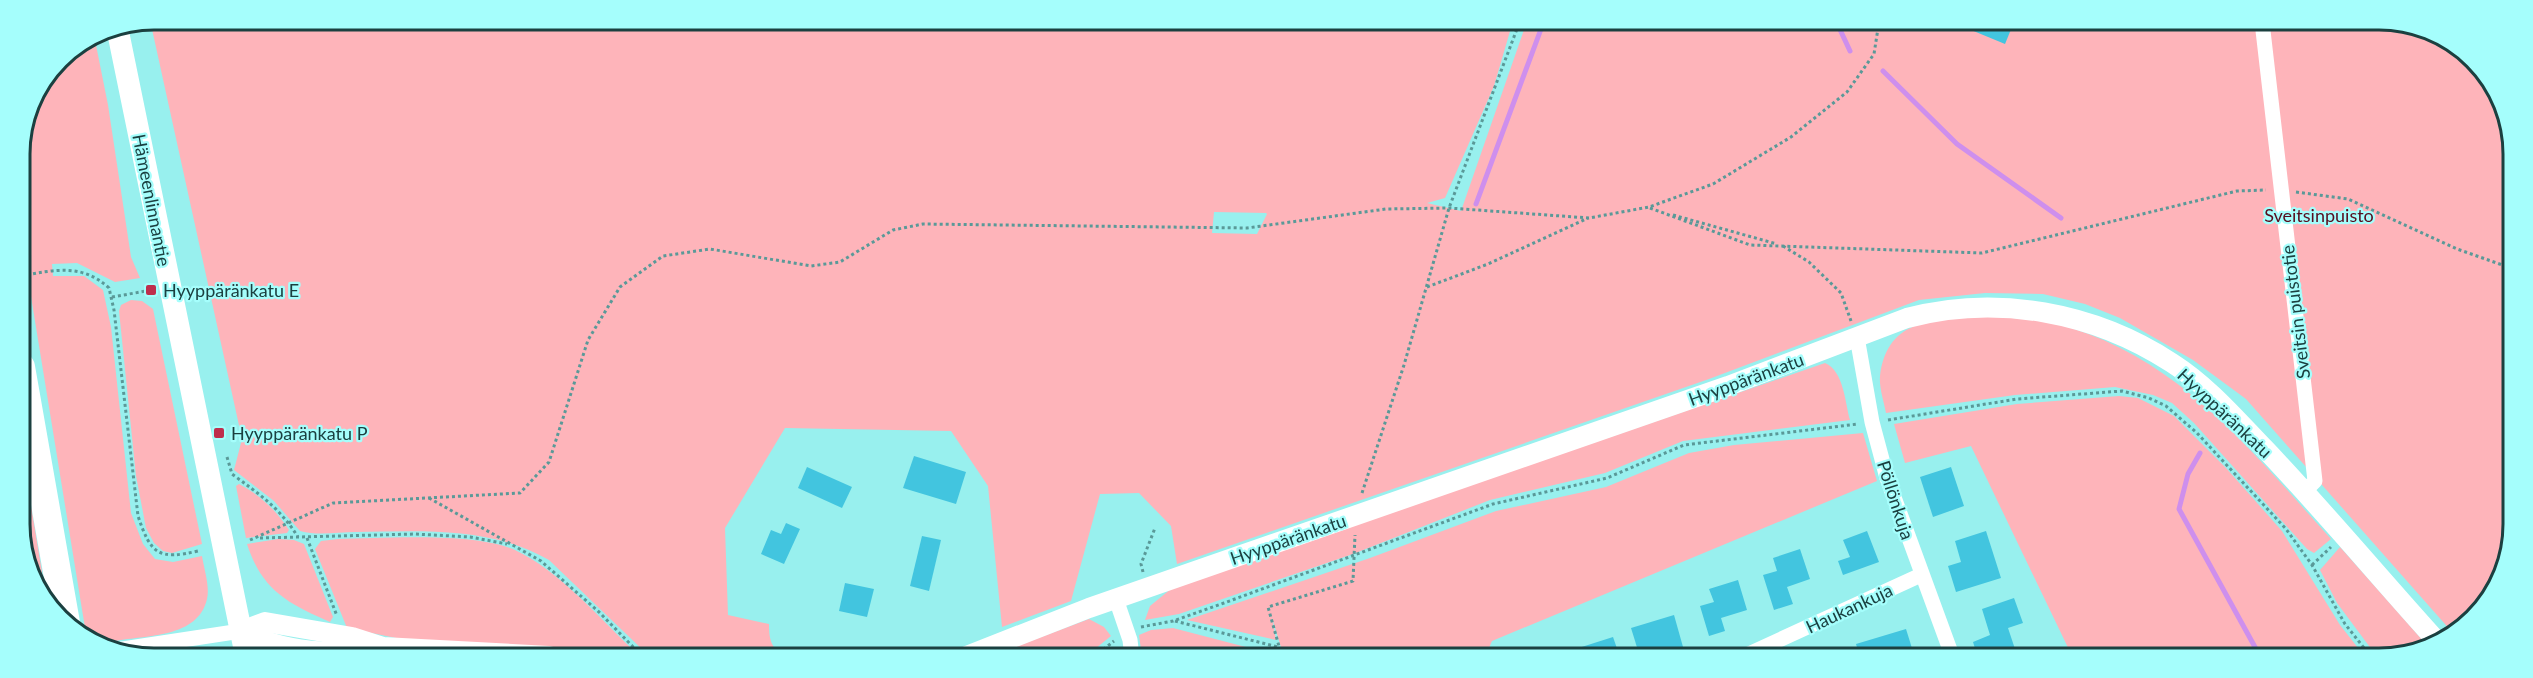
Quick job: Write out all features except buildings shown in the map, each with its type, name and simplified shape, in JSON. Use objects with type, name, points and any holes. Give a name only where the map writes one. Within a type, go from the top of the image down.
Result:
[{"type":"highway","points":[[30,419],[64,609]]},
{"type":"main road","name":"Hämeenlinnantie","points":[[119,35],[245,648]]},
{"type":"street","name":"Sveitsin puistotie","points":[[2263,30],[2315,481],[2305,491]]},
{"type":"street","name":"Hyyppäränkatu","points":[[988,648],[1116,599],[1717,390],[1907,318],[1960,307],[1997,306],[2042,311],[2084,321],[2147,349],[2172,363],[2198,382],[2305,491],[2432,636]]},
{"type":"street","name":"Pöllönkuja","points":[[1857,337],[1872,422],[1887,478],[1950,648]]},
{"type":"street","name":"Haukankuja","points":[[1763,648],[1921,575]]},
{"type":"street","points":[[1116,599],[1128,633],[1130,648]]},
{"type":"street","points":[[137,647],[242,631],[265,622],[338,635],[383,647]]},
{"type":"street","points":[[242,631],[270,645],[295,648]]},
{"type":"street","points":[[375,648],[401,648]]},
{"type":"path","points":[[1173,621],[1278,647],[1268,607],[1353,581],[1355,516],[1427,287],[1449,208],[1517,30]]},
{"type":"path","points":[[1427,287],[1488,264],[1589,218],[1648,207],[1713,184],[1799,131],[1847,92],[1874,54],[1878,30]]},
{"type":"path","points":[[1648,207],[1750,245],[1982,253],[2237,191],[2280,190],[2348,199],[2457,249],[2503,265]]},
{"type":"path","points":[[1648,207],[1782,246],[1809,262],[1841,293],[1857,337]]},
{"type":"path","points":[[516,547],[470,537],[415,534],[280,536],[250,540],[333,503],[520,494],[549,462],[588,340],[620,287],[663,256],[710,249],[812,266],[840,262],[893,230],[923,224],[1246,228],[1386,209],[1449,208],[1589,218]]},
{"type":"path","points":[[30,274],[71,268],[86,272],[109,288],[112,297],[140,524],[151,544],[167,557],[198,551]]},
{"type":"path","points":[[112,297],[170,286]]},
{"type":"path","points":[[1106,647],[1143,626],[1173,621],[1354,557],[1493,504],[1607,478],[1684,445],[1872,422],[2017,399],[2122,392],[2149,398],[2166,406],[2197,433],[2286,530],[2312,565],[2345,624],[2364,648]]},
{"type":"path","points":[[225,447],[232,474],[270,500],[298,537]]},
{"type":"path","points":[[427,497],[541,561],[566,581],[634,648]]},
{"type":"path","points":[[1148,588],[1141,564],[1155,528]]},
{"type":"path","points":[[306,537],[338,618],[338,635]]},
{"type":"green space","name":"Sveitsinpuisto","points":[[152,30],[1510,30],[1494,86],[1445,198],[1427,203],[1461,211],[1524,30],[2396,31],[2434,43],[2467,66],[2494,106],[2501,129],[2503,154],[2502,541],[2494,572],[2486,586],[2467,612],[2447,627],[2246,399],[2193,360],[2120,318],[2085,304],[2043,294],[1985,293],[1919,300],[1709,379],[1177,564],[1171,526],[1139,493],[1100,494],[1071,601],[1002,627],[988,486],[951,431],[785,428],[725,528],[728,615],[769,624],[771,642],[775,648],[641,648],[549,560],[526,549],[479,536],[431,531],[321,534],[300,531],[274,501],[234,470],[242,439]],"holes":[[[1214,212],[1267,214],[1257,234],[1212,233]]]},
{"type":"green space","points":[[96,45],[108,105],[131,257],[140,278],[115,282],[77,263],[52,264],[53,276],[84,276],[103,290],[111,327],[131,513],[143,544],[155,559],[173,562],[202,556],[208,589],[202,612],[182,628],[170,632],[115,641],[85,626],[30,290],[30,146],[39,106],[56,78],[72,61]]},
{"type":"green space","points":[[131,300],[142,301],[153,309],[202,544],[172,553],[163,551],[154,543],[146,528],[136,476],[119,311],[121,305]]},
{"type":"green space","points":[[1985,316],[2018,318],[2071,328],[2111,344],[2149,364],[2215,415],[2331,539],[2314,553],[2307,549],[2194,423],[2172,403],[2153,395],[2115,387],[2015,395],[1886,413],[1880,376],[1885,356],[1893,342],[1904,332],[1918,325],[1933,321]]},
{"type":"green space","points":[[1825,363],[1831,367],[1840,380],[1850,420],[1683,441],[1605,473],[1490,500],[1353,554],[1179,614],[1145,620],[1150,606],[1172,588]]},
{"type":"green space","points":[[2119,396],[2138,398],[2174,416],[2226,468],[2282,531],[2340,625],[2358,648],[2068,648],[1971,446],[1905,463],[1894,424],[2017,404]]},
{"type":"green space","points":[[1863,433],[1877,481],[1492,641],[1489,648],[1281,648],[1272,618],[1276,640],[1187,620],[1370,558],[1496,511],[1606,487],[1689,453],[1734,445]]},
{"type":"green space","points":[[239,484],[261,498],[279,516],[289,530],[287,533],[246,538],[236,486]]},
{"type":"green space","points":[[30,499],[43,578],[32,549]]},
{"type":"green space","points":[[403,537],[454,538],[498,544],[515,550],[547,569],[590,607],[630,648],[560,648],[401,639],[347,628],[315,549],[321,541]]},
{"type":"green space","points":[[278,539],[294,540],[304,544],[333,617],[330,622],[289,601],[278,593],[260,573],[247,544]]},
{"type":"green space","points":[[2340,547],[2422,640],[2404,646],[2371,648],[2337,603],[2320,570]]},
{"type":"green space","points":[[1089,619],[1104,627],[1111,636],[1096,648],[1012,648]]},
{"type":"green space","points":[[1173,628],[1250,648],[1141,648],[1139,635],[1151,630]]},
{"type":"waterway","points":[[1476,204],[1541,30]]},
{"type":"waterway","points":[[1840,30],[1850,51]]},
{"type":"waterway","points":[[1883,71],[1957,144],[2061,218]]},
{"type":"waterway","points":[[2200,453],[2188,474],[2179,509],[2255,648]]},
{"type":"place","name":"Hyyppäränkatu E","points":[[151,290]]},
{"type":"place","name":"Hyyppäränkatu P","points":[[219,433]]}]
